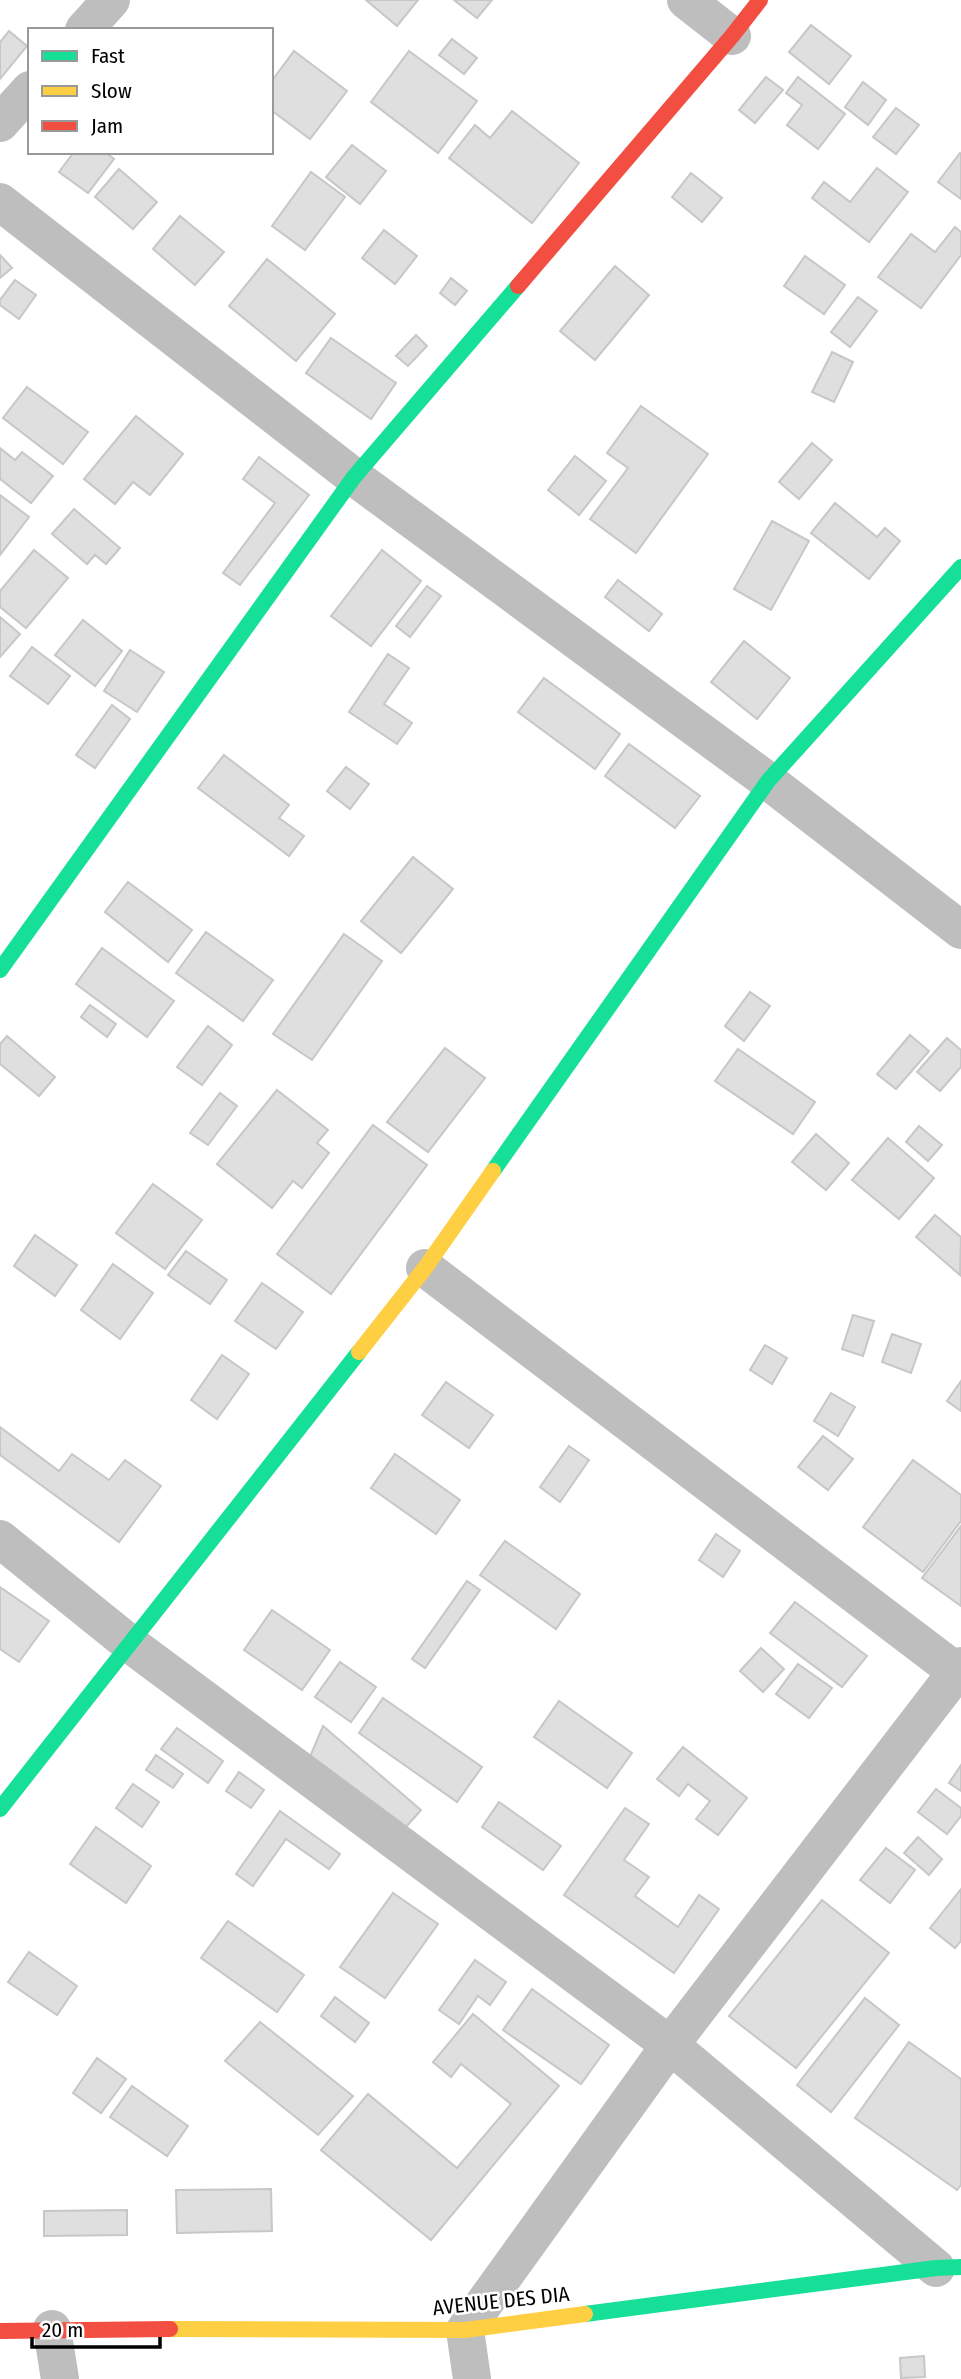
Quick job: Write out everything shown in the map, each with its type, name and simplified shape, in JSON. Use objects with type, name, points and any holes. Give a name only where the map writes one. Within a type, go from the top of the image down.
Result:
[{"type":"street","points":[[86,28],[111,0]]},
{"type":"street","points":[[686,0],[732,36]]},
{"type":"street","points":[[0,970],[354,477],[760,0]]},
{"type":"street","points":[[0,123],[28,92]]},
{"type":"street","points":[[0,202],[354,477],[768,781],[961,930]]},
{"type":"street","points":[[0,1808],[425,1268],[768,781],[961,567]]},
{"type":"street","points":[[425,1268],[960,1671],[670,2045],[465,2330],[472,2379]]},
{"type":"street","points":[[0,1539],[130,1644],[670,2045],[948,2268]]},
{"type":"street","name":"AVENUE DES DIA","points":[[0,2331],[465,2330],[948,2268]]},
{"type":"street","points":[[52,2329],[60,2379]]},
{"type":"building","points":[[366,0],[418,0],[397,26]]},
{"type":"building","points":[[454,0],[492,0],[477,18]]},
{"type":"building","points":[[811,25],[851,56],[829,84],[789,52]]},
{"type":"building","points":[[9,31],[27,46],[0,79],[0,42]]},
{"type":"building","points":[[452,39],[477,58],[464,74],[439,55]]},
{"type":"building","points":[[294,51],[347,91],[310,139],[273,111],[273,79]]},
{"type":"building","points":[[409,51],[477,101],[438,153],[371,102]]},
{"type":"building","points":[[766,77],[783,90],[755,123],[739,110]]},
{"type":"building","points":[[798,77],[845,114],[818,149],[787,125],[802,105],[786,93]]},
{"type":"building","points":[[863,82],[886,100],[868,125],[845,107]]},
{"type":"building","points":[[896,108],[919,125],[896,154],[873,137]]},
{"type":"building","points":[[512,111],[579,163],[532,223],[449,158],[475,125],[490,138]]},
{"type":"building","points":[[352,145],[386,171],[360,204],[326,177]]},
{"type":"building","points":[[72,154],[108,154],[114,159],[88,193],[59,172]]},
{"type":"building","points":[[961,154],[961,199],[938,182]]},
{"type":"building","points":[[877,168],[908,192],[869,242],[812,198],[824,182],[850,202]]},
{"type":"building","points":[[119,169],[157,202],[133,229],[95,197]]},
{"type":"building","points":[[311,172],[345,197],[305,250],[272,226]]},
{"type":"building","points":[[691,173],[722,198],[702,222],[672,197]]},
{"type":"building","points":[[180,216],[224,252],[195,285],[153,249]]},
{"type":"building","points":[[955,227],[961,232],[961,255],[921,308],[878,277],[911,234],[935,252]]},
{"type":"building","points":[[384,230],[417,256],[395,284],[362,258]]},
{"type":"building","points":[[0,255],[12,268],[0,278]]},
{"type":"building","points":[[805,256],[845,285],[824,314],[784,286]]},
{"type":"building","points":[[267,259],[335,314],[296,361],[229,306]]},
{"type":"building","points":[[615,266],[649,295],[595,360],[560,331]]},
{"type":"building","points":[[451,278],[467,291],[455,305],[440,293]]},
{"type":"building","points":[[15,280],[36,295],[19,319],[0,305],[0,300]]},
{"type":"building","points":[[858,297],[877,311],[850,347],[831,332]]},
{"type":"building","points":[[416,335],[427,346],[408,366],[396,356]]},
{"type":"building","points":[[331,338],[396,383],[371,419],[306,373]]},
{"type":"building","points":[[832,352],[853,362],[834,402],[812,392]]},
{"type":"building","points":[[27,387],[88,432],[63,464],[3,418]]},
{"type":"building","points":[[641,406],[708,454],[636,553],[590,519],[628,468],[607,453]]},
{"type":"building","points":[[136,416],[183,454],[150,495],[133,482],[115,504],[84,479]]},
{"type":"building","points":[[812,443],[832,460],[799,499],[779,482]]},
{"type":"building","points":[[0,448],[15,460],[22,452],[53,476],[31,503],[0,479]]},
{"type":"building","points":[[575,456],[606,481],[579,515],[548,490]]},
{"type":"building","points":[[259,457],[309,495],[240,585],[223,573],[275,503],[243,479]]},
{"type":"building","points":[[0,495],[29,517],[0,555]]},
{"type":"building","points":[[835,503],[877,537],[885,528],[900,541],[869,579],[811,533]]},
{"type":"building","points":[[74,509],[120,548],[106,564],[95,555],[87,564],[52,534]]},
{"type":"building","points":[[772,521],[809,541],[771,610],[734,589]]},
{"type":"building","points":[[34,550],[68,578],[26,628],[0,607],[0,591]]},
{"type":"building","points":[[382,550],[421,581],[371,646],[331,616]]},
{"type":"building","points":[[618,580],[662,614],[649,631],[605,597]]},
{"type":"building","points":[[427,586],[441,596],[410,637],[396,626]]},
{"type":"building","points":[[0,617],[20,634],[0,657]]},
{"type":"building","points":[[83,620],[122,651],[95,686],[55,655]]},
{"type":"building","points":[[744,641],[790,678],[757,719],[711,682]]},
{"type":"building","points":[[32,647],[70,676],[48,704],[10,676]]},
{"type":"building","points":[[130,650],[164,672],[137,712],[104,691]]},
{"type":"building","points":[[388,654],[409,668],[384,704],[412,723],[397,744],[349,712]]},
{"type":"building","points":[[544,678],[620,734],[595,769],[518,712]]},
{"type":"building","points":[[112,705],[130,719],[95,768],[76,755]]},
{"type":"building","points":[[629,744],[700,796],[675,828],[605,776]]},
{"type":"building","points":[[224,755],[289,805],[279,818],[304,836],[289,856],[198,788]]},
{"type":"building","points":[[346,767],[369,784],[350,809],[327,791]]},
{"type":"building","points":[[413,857],[453,889],[401,953],[361,921]]},
{"type":"building","points":[[128,882],[192,930],[168,962],[105,912]]},
{"type":"building","points":[[206,932],[273,980],[243,1021],[176,973]]},
{"type":"building","points":[[344,934],[382,961],[312,1060],[273,1034]]},
{"type":"building","points":[[102,948],[174,1001],[147,1037],[76,984]]},
{"type":"building","points":[[750,992],[770,1006],[744,1041],[725,1026]]},
{"type":"building","points":[[90,1005],[116,1024],[107,1037],[81,1017]]},
{"type":"building","points":[[208,1026],[232,1045],[202,1085],[177,1067]]},
{"type":"building","points":[[910,1035],[929,1051],[896,1089],[877,1074]]},
{"type":"building","points":[[7,1036],[55,1077],[39,1096],[0,1064],[0,1044]]},
{"type":"building","points":[[947,1038],[961,1050],[961,1067],[940,1091],[917,1072]]},
{"type":"building","points":[[445,1048],[485,1078],[428,1152],[387,1122]]},
{"type":"building","points":[[738,1049],[815,1102],[793,1134],[715,1081]]},
{"type":"building","points":[[277,1090],[328,1130],[317,1143],[329,1153],[302,1188],[293,1181],[272,1208],[217,1164]]},
{"type":"building","points":[[220,1093],[237,1106],[208,1145],[190,1133]]},
{"type":"building","points":[[373,1125],[427,1165],[331,1294],[277,1254]]},
{"type":"building","points":[[919,1126],[942,1145],[928,1161],[906,1142]]},
{"type":"building","points":[[816,1134],[849,1163],[826,1190],[792,1162]]},
{"type":"building","points":[[888,1138],[934,1178],[899,1219],[852,1180]]},
{"type":"building","points":[[153,1184],[202,1220],[165,1269],[116,1233]]},
{"type":"building","points":[[935,1215],[961,1237],[960,1275],[916,1237]]},
{"type":"building","points":[[35,1235],[77,1265],[55,1296],[14,1266]]},
{"type":"building","points":[[186,1251],[227,1280],[210,1304],[168,1275]]},
{"type":"building","points":[[113,1264],[153,1293],[120,1339],[81,1310]]},
{"type":"building","points":[[262,1283],[303,1312],[276,1349],[235,1321]]},
{"type":"building","points":[[853,1315],[874,1321],[863,1356],[842,1349]]},
{"type":"building","points":[[892,1334],[921,1344],[911,1373],[882,1362]]},
{"type":"building","points":[[765,1345],[787,1358],[772,1384],[750,1370]]},
{"type":"building","points":[[222,1355],[249,1374],[217,1419],[191,1400]]},
{"type":"building","points":[[961,1381],[961,1411],[947,1401]]},
{"type":"building","points":[[446,1382],[493,1415],[469,1448],[422,1415]]},
{"type":"building","points":[[831,1393],[855,1407],[838,1436],[814,1421]]},
{"type":"building","points":[[0,1427],[59,1471],[72,1454],[109,1480],[125,1460],[161,1486],[119,1542],[0,1455]]},
{"type":"building","points":[[823,1436],[853,1459],[828,1490],[798,1467]]},
{"type":"building","points":[[569,1446],[589,1460],[560,1502],[540,1487]]},
{"type":"building","points":[[395,1454],[460,1500],[436,1534],[371,1488]]},
{"type":"building","points":[[913,1460],[961,1495],[961,1521],[923,1572],[863,1527]]},
{"type":"building","points":[[961,1526],[961,1606],[922,1578]]},
{"type":"building","points":[[716,1534],[740,1551],[723,1577],[699,1560]]},
{"type":"building","points":[[505,1541],[580,1594],[556,1629],[480,1575]]},
{"type":"building","points":[[467,1581],[480,1590],[425,1668],[412,1659]]},
{"type":"building","points":[[0,1587],[49,1621],[19,1662],[0,1649]]},
{"type":"building","points":[[795,1602],[867,1656],[842,1687],[770,1633]]},
{"type":"building","points":[[272,1610],[330,1650],[302,1690],[244,1650]]},
{"type":"building","points":[[761,1648],[784,1669],[763,1692],[740,1671]]},
{"type":"building","points":[[340,1662],[376,1687],[351,1722],[315,1697]]},
{"type":"building","points":[[798,1664],[832,1688],[809,1718],[776,1694]]},
{"type":"building","points":[[383,1698],[482,1767],[457,1802],[359,1733]]},
{"type":"building","points":[[559,1701],[632,1753],[607,1788],[534,1737]]},
{"type":"building","points":[[323,1726],[421,1810],[398,1836],[309,1759]]},
{"type":"building","points":[[177,1728],[223,1761],[208,1783],[161,1749]]},
{"type":"building","points":[[683,1747],[747,1798],[718,1835],[696,1819],[710,1801],[688,1784],[679,1796],[657,1779]]},
{"type":"building","points":[[156,1755],[183,1774],[173,1788],[146,1770]]},
{"type":"building","points":[[961,1765],[961,1791],[949,1783]]},
{"type":"building","points":[[239,1772],[264,1790],[251,1808],[226,1791]]},
{"type":"building","points":[[133,1784],[159,1802],[142,1827],[116,1808]]},
{"type":"building","points":[[936,1789],[961,1808],[961,1816],[947,1834],[918,1812]]},
{"type":"building","points":[[499,1802],[561,1846],[543,1870],[482,1827]]},
{"type":"building","points":[[625,1808],[649,1824],[624,1860],[649,1877],[635,1896],[678,1927],[699,1895],[719,1909],[674,1973],[564,1895]]},
{"type":"building","points":[[280,1811],[340,1854],[329,1869],[286,1839],[253,1886],[236,1874]]},
{"type":"building","points":[[96,1827],[151,1866],[126,1903],[70,1864]]},
{"type":"building","points":[[918,1837],[942,1859],[929,1875],[904,1853]]},
{"type":"building","points":[[886,1848],[915,1870],[890,1903],[860,1880]]},
{"type":"building","points":[[961,1889],[961,1941],[955,1948],[930,1928]]},
{"type":"building","points":[[393,1893],[438,1924],[385,1998],[340,1967]]},
{"type":"building","points":[[822,1900],[889,1953],[796,2068],[729,2016]]},
{"type":"building","points":[[228,1921],[304,1975],[277,2012],[201,1958]]},
{"type":"building","points":[[29,1952],[77,1986],[57,2015],[8,1982]]},
{"type":"building","points":[[475,1960],[506,1982],[490,2005],[478,1996],[459,2024],[439,2010]]},
{"type":"building","points":[[532,1989],[609,2045],[581,2084],[503,2030]]},
{"type":"building","points":[[335,1997],[369,2023],[355,2042],[321,2016]]},
{"type":"building","points":[[865,1998],[899,2025],[831,2112],[797,2085]]},
{"type":"building","points":[[473,2014],[559,2086],[431,2240],[321,2150],[368,2094],[457,2168],[511,2104],[461,2064],[451,2077],[433,2062]]},
{"type":"building","points":[[260,2022],[353,2096],[318,2135],[225,2061]]},
{"type":"building","points":[[909,2042],[961,2079],[961,2185],[957,2190],[855,2118]]},
{"type":"building","points":[[97,2058],[126,2079],[101,2113],[73,2093]]},
{"type":"building","points":[[132,2086],[188,2126],[167,2156],[110,2117]]},
{"type":"building","points":[[271,2189],[272,2231],[177,2233],[176,2190]]},
{"type":"building","points":[[127,2210],[127,2235],[44,2236],[44,2211]]},
{"type":"building","points":[[924,2356],[925,2377],[901,2378],[900,2358]]},
{"type":"traffic: fast","points":[[0,970],[354,477],[518,286]]},
{"type":"traffic: fast","points":[[493,1171],[768,781],[961,567]]},
{"type":"traffic: fast","points":[[0,1809],[359,1352]]},
{"type":"traffic: fast","points":[[585,2314],[936,2268],[961,2267]]},
{"type":"traffic: slow","points":[[359,1352],[425,1268],[493,1171]]},
{"type":"traffic: slow","points":[[170,2329],[465,2330],[585,2314]]},
{"type":"traffic: jam","points":[[518,286],[760,0]]},
{"type":"traffic: jam","points":[[0,2331],[170,2329]]}]
